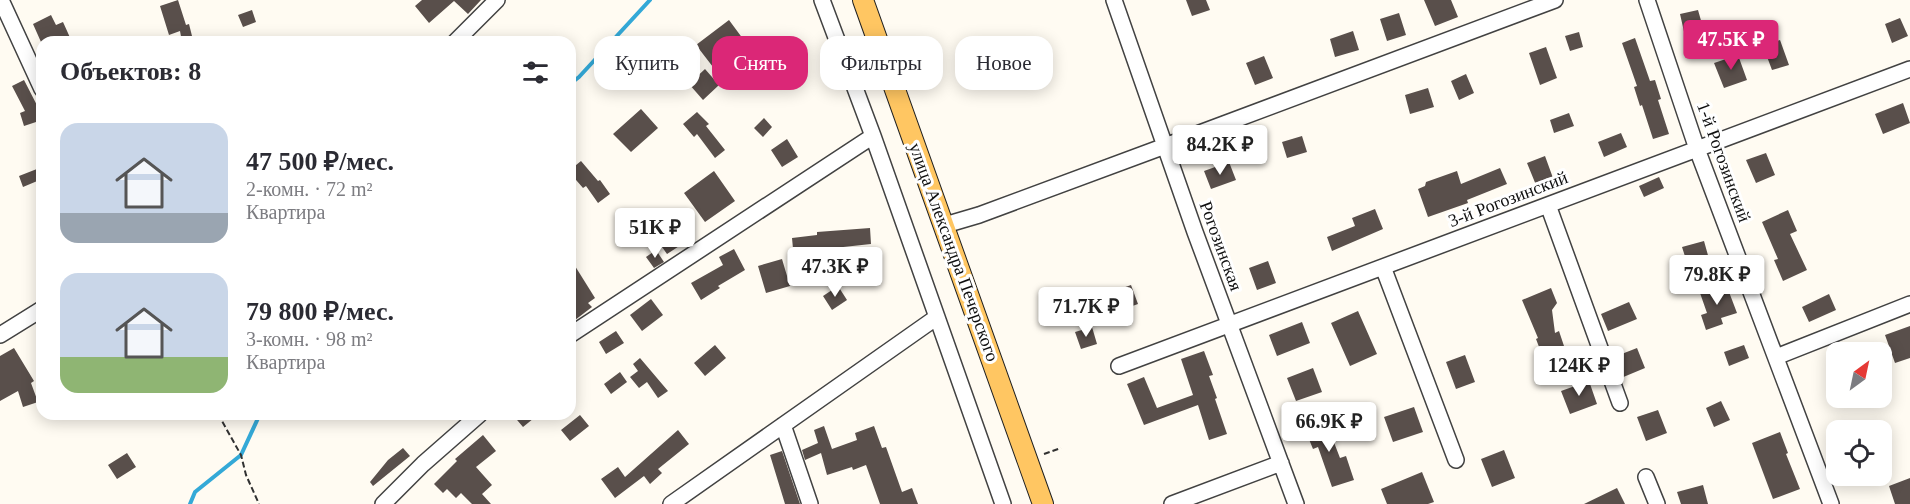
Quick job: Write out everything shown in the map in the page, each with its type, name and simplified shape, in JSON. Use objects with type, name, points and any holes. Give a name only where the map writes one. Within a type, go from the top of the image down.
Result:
[{"type":"main road","name":"улица Александра Печерского","points":[[863,0],[1043,504]]},
{"type":"street","points":[[1,0],[36,76]]},
{"type":"street","points":[[461,36],[497,0]]},
{"type":"street","points":[[822,0],[873,136],[1003,504]]},
{"type":"street","name":"Рогозинская","points":[[1113,0],[1296,504]]},
{"type":"street","points":[[945,225],[979,215],[1555,0]]},
{"type":"street","name":"1-й Рогозинский","points":[[1647,0],[1697,149],[1831,504]]},
{"type":"street","name":"3-й Рогозинский","points":[[1119,366],[1910,69]]},
{"type":"street","points":[[576,331],[873,136]]},
{"type":"street","points":[[1548,205],[1620,403]]},
{"type":"street","points":[[1383,267],[1456,460]]},
{"type":"street","points":[[1776,357],[1910,304]]},
{"type":"street","points":[[0,335],[36,313]]},
{"type":"street","points":[[670,504],[937,317]]},
{"type":"street","points":[[383,504],[423,464],[473,420]]},
{"type":"street","points":[[783,425],[810,504]]},
{"type":"street","points":[[1172,504],[1281,463]]},
{"type":"street","points":[[1647,477],[1657,504]]},
{"type":"path","points":[[221,420],[240,455],[246,475],[260,504]]},
{"type":"path","points":[[1044,454],[1061,448]]},
{"type":"building","points":[[178,0],[192,36],[181,36],[180,31],[169,35],[160,6]]},
{"type":"building","points":[[422,0],[481,0],[468,14],[454,1],[429,23],[415,6]]},
{"type":"building","points":[[1186,0],[1206,0],[1210,10],[1192,16]]},
{"type":"building","points":[[1424,0],[1451,0],[1458,17],[1435,26]]},
{"type":"building","points":[[252,10],[256,22],[243,27],[238,15]]},
{"type":"building","points":[[1698,10],[1704,31],[1685,36],[1680,14]]},
{"type":"building","points":[[1399,13],[1406,35],[1387,41],[1380,19]]},
{"type":"building","points":[[51,15],[56,25],[63,22],[69,36],[38,36],[33,24]]},
{"type":"building","points":[[1900,18],[1908,36],[1892,43],[1885,24]]},
{"type":"building","points":[[729,20],[741,36],[712,36],[712,66],[700,50],[700,42]]},
{"type":"building","points":[[1353,31],[1359,50],[1335,57],[1330,39]]},
{"type":"building","points":[[1579,32],[1583,47],[1570,51],[1565,36]]},
{"type":"building","points":[[1635,38],[1650,81],[1655,80],[1661,99],[1658,100],[1669,134],[1653,139],[1642,105],[1640,106],[1634,87],[1637,86],[1622,43]]},
{"type":"building","points":[[1780,40],[1789,65],[1772,70],[1763,46]]},
{"type":"building","points":[[1546,47],[1557,78],[1540,85],[1529,53]]},
{"type":"building","points":[[1738,55],[1747,80],[1724,88],[1714,63]]},
{"type":"building","points":[[1264,56],[1273,78],[1255,85],[1246,63]]},
{"type":"building","points":[[705,69],[712,77],[714,90],[703,100],[694,90],[700,90],[700,74]]},
{"type":"building","points":[[1466,74],[1474,93],[1459,100],[1451,81]]},
{"type":"building","points":[[24,80],[36,103],[36,122],[24,126],[20,113],[25,111],[12,86]]},
{"type":"building","points":[[1428,88],[1434,107],[1410,114],[1405,95]]},
{"type":"building","points":[[1903,103],[1910,123],[1883,134],[1875,114]]},
{"type":"building","points":[[641,109],[658,128],[631,152],[613,134]]},
{"type":"building","points":[[697,112],[709,124],[706,126],[725,150],[715,158],[697,134],[694,137],[683,124]]},
{"type":"building","points":[[1569,113],[1574,126],[1554,133],[1550,120]]},
{"type":"building","points":[[764,118],[772,127],[763,137],[754,128]]},
{"type":"building","points":[[1621,133],[1627,147],[1604,157],[1598,142]]},
{"type":"building","points":[[1302,136],[1307,152],[1287,158],[1282,142]]},
{"type":"building","points":[[787,139],[798,157],[782,167],[771,150]]},
{"type":"building","points":[[1766,153],[1775,175],[1756,183],[1746,160]]},
{"type":"building","points":[[1545,156],[1553,178],[1536,185],[1527,163]]},
{"type":"building","points":[[581,161],[610,194],[598,203],[586,186],[583,188],[576,180],[576,165]]},
{"type":"building","points":[[1229,162],[1236,180],[1211,189],[1204,171]]},
{"type":"building","points":[[1500,168],[1507,184],[1467,200],[1468,203],[1428,217],[1418,189],[1425,186],[1426,182],[1457,171],[1461,184]]},
{"type":"building","points":[[36,169],[36,182],[23,187],[19,176]]},
{"type":"building","points":[[714,171],[735,201],[705,222],[684,193]]},
{"type":"building","points":[[1659,177],[1664,188],[1644,197],[1639,186]]},
{"type":"building","points":[[1375,209],[1383,229],[1332,251],[1327,237],[1355,226],[1352,218]]},
{"type":"building","points":[[1788,210],[1797,231],[1790,234],[1807,270],[1783,281],[1774,260],[1778,259],[1762,222]]},
{"type":"building","points":[[678,221],[690,239],[667,254],[655,237]]},
{"type":"building","points":[[870,228],[871,244],[834,248],[836,265],[819,266],[818,257],[794,259],[792,238],[817,235],[817,232]]},
{"type":"building","points":[[1704,241],[1711,266],[1690,272],[1682,247]]},
{"type":"building","points":[[734,249],[745,270],[718,286],[720,288],[701,300],[691,283],[723,265],[719,257]]},
{"type":"building","points":[[656,250],[664,262],[654,268],[646,257]]},
{"type":"building","points":[[782,259],[790,286],[766,293],[758,266]]},
{"type":"building","points":[[1268,261],[1276,283],[1257,290],[1249,268]]},
{"type":"building","points":[[576,268],[595,298],[588,303],[592,307],[576,319]]},
{"type":"building","points":[[1726,284],[1737,313],[1721,318],[1723,324],[1706,330],[1701,315],[1707,313],[1700,293]]},
{"type":"building","points":[[1131,285],[1138,304],[1110,314],[1103,295]]},
{"type":"building","points":[[838,286],[847,300],[832,310],[823,296]]},
{"type":"building","points":[[1551,288],[1557,303],[1552,310],[1555,333],[1559,331],[1566,352],[1544,360],[1536,339],[1538,338],[1522,300]]},
{"type":"building","points":[[1829,294],[1836,310],[1809,322],[1802,307]]},
{"type":"building","points":[[651,299],[663,315],[642,331],[630,315]]},
{"type":"building","points":[[1629,302],[1637,319],[1608,331],[1601,314]]},
{"type":"building","points":[[1358,311],[1377,354],[1350,366],[1331,323]]},
{"type":"building","points":[[1302,322],[1310,343],[1277,356],[1269,335]]},
{"type":"building","points":[[1910,326],[1910,358],[1895,363],[1892,342],[1888,342],[1885,335]]},
{"type":"building","points":[[1092,327],[1097,344],[1081,349],[1075,332]]},
{"type":"building","points":[[616,331],[624,343],[606,354],[599,342]]},
{"type":"building","points":[[715,345],[726,358],[705,376],[694,363]]},
{"type":"building","points":[[1744,345],[1749,358],[1729,366],[1724,352]]},
{"type":"building","points":[[14,348],[34,381],[31,383],[36,403],[23,407],[18,391],[0,401],[0,356]]},
{"type":"building","points":[[1637,348],[1645,368],[1621,378],[1614,357]]},
{"type":"building","points":[[1204,351],[1213,375],[1209,376],[1227,434],[1209,440],[1198,405],[1144,425],[1127,384],[1144,377],[1157,408],[1193,395],[1181,359]]},
{"type":"building","points":[[1465,355],[1475,382],[1456,389],[1446,362]]},
{"type":"building","points":[[640,358],[668,391],[658,398],[647,382],[639,388],[630,377],[638,371],[633,364]]},
{"type":"building","points":[[1313,368],[1322,392],[1296,401],[1287,378]]},
{"type":"building","points":[[620,372],[627,382],[611,394],[604,384]]},
{"type":"building","points":[[1589,381],[1597,404],[1570,414],[1561,391]]},
{"type":"building","points":[[1721,401],[1730,420],[1714,427],[1706,408]]},
{"type":"building","points":[[1414,407],[1423,432],[1393,442],[1384,417]]},
{"type":"building","points":[[1658,410],[1667,433],[1646,441],[1637,417]]},
{"type":"building","points":[[580,415],[589,426],[570,441],[561,430]]},
{"type":"building","points":[[1325,419],[1340,458],[1346,456],[1354,480],[1332,487],[1318,447],[1313,449],[1304,427]]},
{"type":"building","points":[[517,420],[532,420],[523,427]]},
{"type":"building","points":[[824,426],[832,449],[857,440],[855,433],[874,426],[882,448],[886,447],[902,492],[912,488],[918,504],[880,504],[866,465],[827,475],[821,453],[805,460],[802,450],[818,443],[814,430]]},
{"type":"building","points":[[678,430],[689,444],[658,469],[662,473],[650,484],[644,476],[615,498],[601,479],[618,467],[625,477]]},
{"type":"building","points":[[1780,432],[1800,489],[1773,499],[1752,443]]},
{"type":"building","points":[[483,435],[496,451],[476,467],[492,485],[482,494],[491,504],[472,504],[461,493],[456,498],[447,489],[443,493],[434,484],[457,461],[455,459]]},
{"type":"building","points":[[403,448],[410,456],[373,486],[370,482],[388,460]]},
{"type":"building","points":[[1504,450],[1515,478],[1492,487],[1481,459]]},
{"type":"building","points":[[782,451],[800,504],[785,504],[770,455]]},
{"type":"building","points":[[127,453],[136,467],[117,479],[108,465]]},
{"type":"building","points":[[1422,472],[1434,502],[1387,504],[1381,489]]},
{"type":"building","points":[[1910,478],[1910,504],[1895,504],[1889,486]]},
{"type":"building","points":[[1703,485],[1708,504],[1681,504],[1677,492]]},
{"type":"building","points":[[1617,488],[1625,504],[1584,504]]},
{"type":"waterway","points":[[576,79],[650,0]]},
{"type":"waterway","points":[[190,504],[195,492],[241,455],[257,420]]}]
